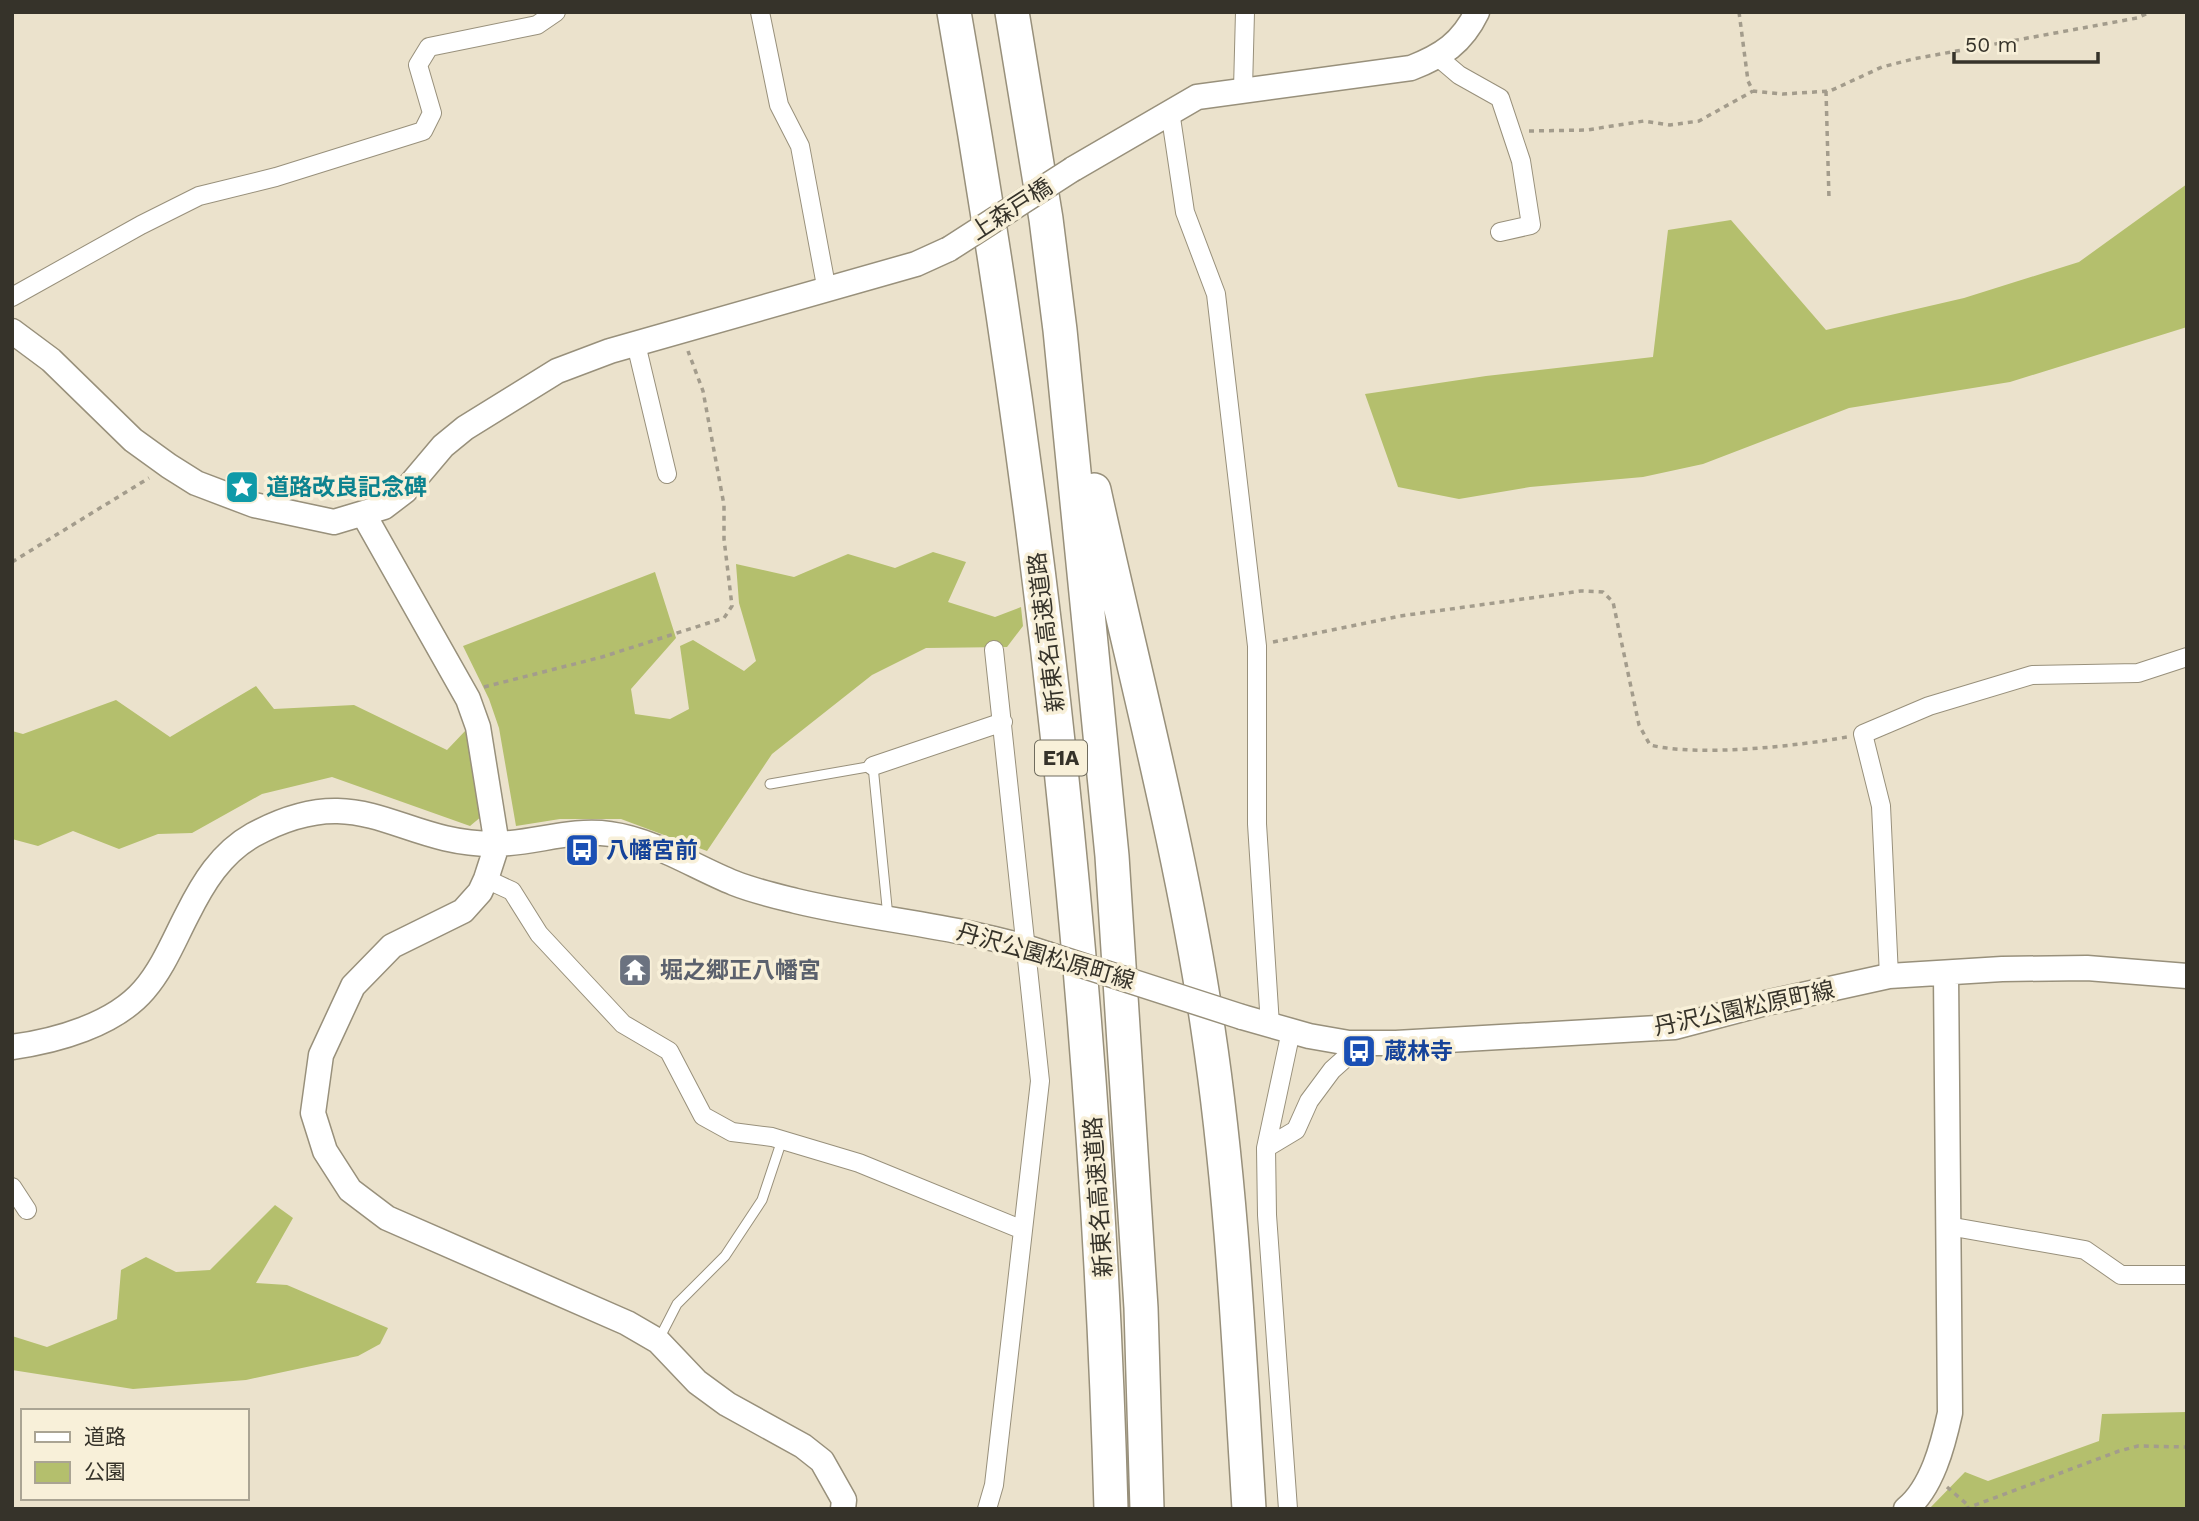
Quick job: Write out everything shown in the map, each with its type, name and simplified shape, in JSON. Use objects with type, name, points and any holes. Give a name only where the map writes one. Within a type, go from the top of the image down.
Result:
[{"type":"highway","name":"新東名高速道路","points":[[954,12],[1010,348],[1072,857],[1105,1315],[1111,1509]]},
{"type":"highway","name":"新東名高速道路","points":[[1012,12],[1046,219],[1060,330],[1112,856],[1141,1308],[1147,1509]]},
{"type":"highway","points":[[1060,330],[1185,895],[1208,1028],[1226,1156],[1249,1509]]},
{"type":"street","points":[[12,297],[199,196],[276,177],[423,131],[432,113],[418,65],[429,47],[537,25],[556,12]]},
{"type":"street","points":[[760,12],[779,105],[800,146],[827,290]]},
{"type":"street","points":[[1243,89],[1245,12]]},
{"type":"street","points":[[1477,12],[1461,39],[1439,58],[1459,75],[1500,98],[1521,161],[1531,225],[1500,232]]},
{"type":"street","name":"上森戸橋","points":[[12,331],[51,360],[133,440],[196,483],[254,505],[334,522],[384,507],[405,491],[443,446],[466,428],[557,371],[636,344],[916,264],[948,249],[1073,169],[1197,97],[1412,68],[1439,58]]},
{"type":"street","points":[[1170,111],[1185,212],[1216,294],[1257,646],[1257,824],[1280,1028],[1266,1148],[1267,1214],[1274,1270],[1288,1509]]},
{"type":"street","points":[[636,344],[667,474]]},
{"type":"street","points":[[364,515],[468,699],[478,727],[496,836],[486,879],[463,911],[392,946],[353,986],[321,1055],[313,1114],[325,1152],[349,1190],[387,1218],[627,1323],[658,1341],[697,1382],[822,1461],[844,1500],[844,1509]]},
{"type":"street","points":[[987,1509],[995,1485],[1040,1082],[1035,950],[994,650]]},
{"type":"street","points":[[1889,976],[1881,806],[1863,734],[1929,706],[2032,675],[2138,673],[2187,657]]},
{"type":"street","points":[[873,766],[1003,722]]},
{"type":"street","name":"丹沢公園松原町線","points":[[12,1047],[72,1032],[123,1009],[144,991],[163,964],[204,881],[231,850],[253,835],[293,818],[324,810],[350,810],[375,815],[457,842],[496,836],[578,832],[634,838],[737,884],[797,901],[968,931],[1280,1028],[1362,1043],[1675,1027],[1766,1003],[1889,976],[2002,969],[2087,968],[2187,976]]},
{"type":"street","points":[[486,879],[512,891],[539,934],[623,1024],[668,1051],[703,1116],[732,1132],[782,1140],[859,1163],[1023,1230]]},
{"type":"street","points":[[1906,1509],[1930,1475],[1943,1444],[1950,1413],[1946,974]]},
{"type":"street","points":[[1266,1148],[1296,1130],[1309,1101],[1332,1070],[1362,1043]]},
{"type":"street","points":[[12,1187],[27,1210]]},
{"type":"street","points":[[1948,1226],[2085,1250],[2121,1275],[2187,1275]]},
{"type":"lane","points":[[770,785],[873,766],[888,918]]},
{"type":"lane","points":[[658,1341],[677,1304],[725,1256],[762,1200],[782,1140]]},
{"type":"path","points":[[1739,12],[1748,81],[1753,91]]},
{"type":"path","points":[[1511,132],[1587,130],[1644,121],[1670,125],[1699,121],[1753,91],[1783,94],[1826,91],[1882,67],[1913,59],[2137,18],[2151,12]]},
{"type":"path","points":[[1826,91],[1829,199]]},
{"type":"path","points":[[468,699],[482,688],[602,657],[724,618],[732,606],[722,493],[703,391],[681,331]]},
{"type":"path","points":[[12,562],[169,466]]},
{"type":"path","points":[[1257,646],[1400,616],[1581,591],[1603,592],[1613,602],[1639,725],[1650,746],[1673,751],[1798,744],[1863,734]]},
{"type":"path","points":[[1968,1508],[2119,1451],[2138,1446],[2187,1447]]},
{"type":"green space","points":[[2187,184],[2187,327],[2010,382],[1849,408],[1703,464],[1643,477],[1530,487],[1459,499],[1398,487],[1365,394],[1486,376],[1653,357],[1668,230],[1731,220],[1826,330],[1964,298],[2079,262]]},
{"type":"green space","points":[[933,552],[966,562],[948,602],[995,617],[1021,607],[1023,626],[1007,647],[926,648],[872,675],[772,754],[707,851],[621,819],[560,819],[516,826],[499,728],[489,699],[463,646],[655,572],[676,638],[631,689],[635,714],[670,719],[689,709],[680,646],[693,640],[744,671],[756,661],[739,603],[736,564],[794,577],[848,554],[895,568]]},
{"type":"green space","points":[[256,686],[274,709],[354,705],[447,750],[466,730],[482,816],[470,826],[332,777],[262,794],[192,833],[158,834],[119,849],[73,831],[38,846],[12,839],[12,731],[23,734],[116,700],[170,737]]},
{"type":"green space","points":[[275,1205],[293,1218],[256,1283],[287,1285],[388,1328],[380,1344],[358,1356],[246,1380],[133,1389],[12,1370],[12,1336],[47,1347],[117,1319],[121,1270],[146,1257],[176,1272],[210,1270]]},
{"type":"green space","points":[[2187,1412],[2187,1509],[1929,1509],[1965,1472],[1988,1481],[2099,1441],[2102,1414]]},
{"type":"place","name":"道路改良記念碑","points":[[242,487]]},
{"type":"place","name":"八幡宮前","points":[[582,850]]},
{"type":"place","name":"堀之郷正八幡宮","points":[[635,970]]},
{"type":"place","name":"蔵林寺","points":[[1359,1051]]}]
